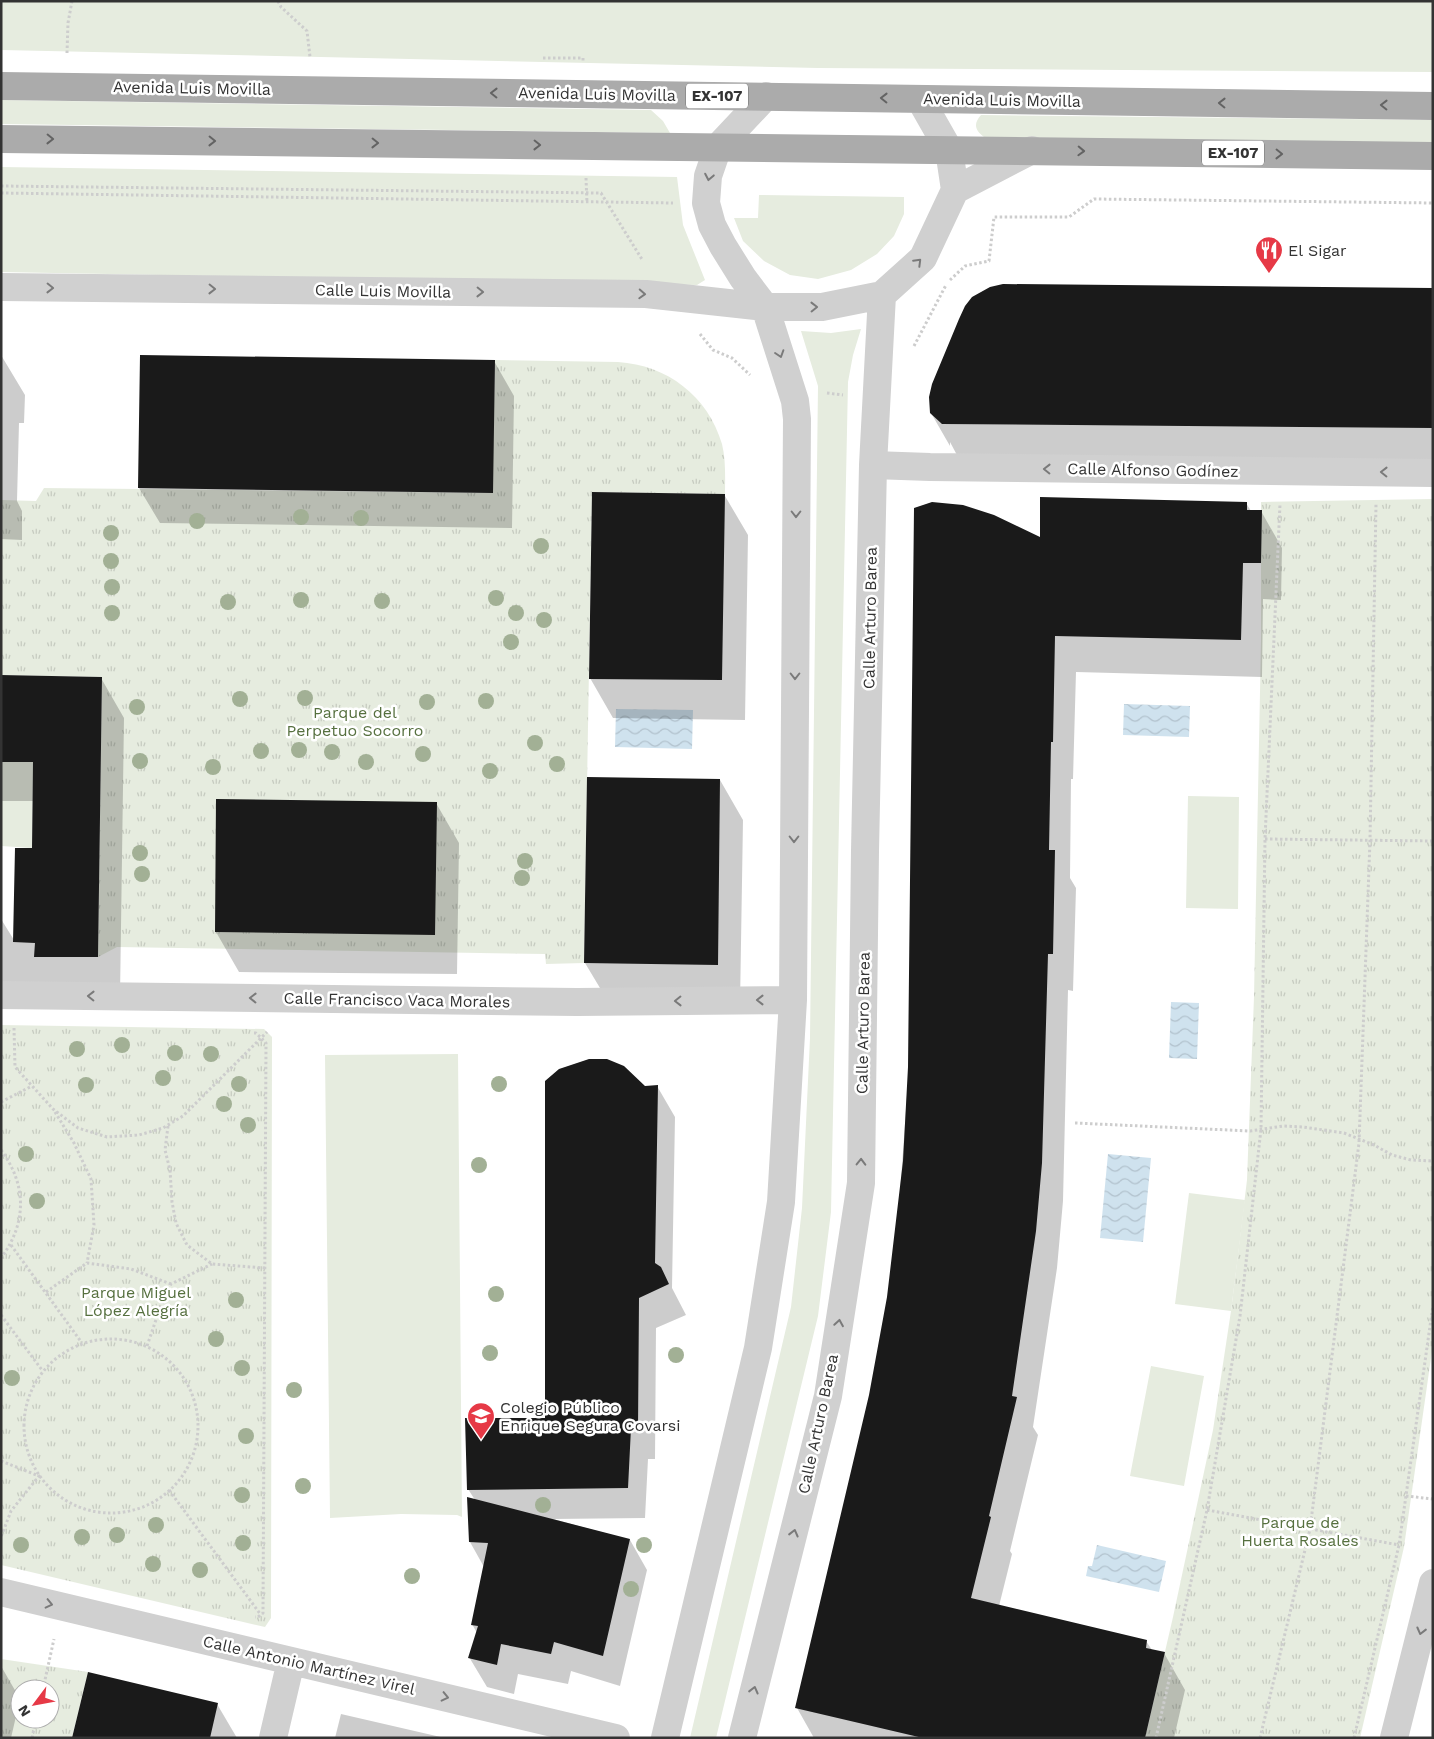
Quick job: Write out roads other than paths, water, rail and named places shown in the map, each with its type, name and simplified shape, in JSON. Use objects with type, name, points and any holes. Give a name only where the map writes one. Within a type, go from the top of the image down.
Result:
[{"type":"main road","name":"Avenida Luis Movilla","points":[[1,86],[1433,106]]},
{"type":"main road","name":"EX-107","points":[[1,139],[1433,156]]},
{"type":"street","points":[[665,1738],[758,1348],[781,1202],[793,1000],[797,419],[795,401],[765,307],[743,278],[723,246],[712,225],[706,203],[708,176],[718,147],[766,96]]},
{"type":"street","points":[[765,307],[822,307],[882,294],[923,258],[955,190],[949,150],[920,99]]},
{"type":"street","points":[[955,190],[1032,150]]},
{"type":"street","name":"Calle Luis Movilla","points":[[1,287],[646,294],[765,307]]},
{"type":"street","name":"Calle Arturo Barea","points":[[742,1738],[828,1396],[861,1183],[865,850],[873,465],[882,294]]},
{"type":"street","name":"Calle Alfonso Godínez","points":[[873,465],[1433,473]]},
{"type":"street","name":"Calle Francisco Vaca Morales","points":[[8,995],[576,1002],[793,1000]]},
{"type":"street","points":[[1394,1738],[1433,1583]]},
{"type":"street","name":"Calle Antonio Martínez Virel","points":[[1,1592],[616,1738]]},
{"type":"street","points":[[273,1738],[291,1661]]},
{"type":"water","points":[[1124,704],[1190,706],[1189,737],[1123,735]]},
{"type":"water","points":[[616,709],[693,710],[692,749],[615,747]]},
{"type":"water","points":[[1171,1002],[1199,1003],[1197,1059],[1169,1058]]},
{"type":"water","points":[[1108,1154],[1151,1158],[1143,1242],[1100,1238]]},
{"type":"water","points":[[1097,1545],[1166,1561],[1159,1592],[1086,1576],[1088,1566],[1092,1566]]},
{"type":"place","name":"El Sigar","points":[[1269,274]]},
{"type":"place","name":"Colegio Público Enrique Segura Covarsi","points":[[481,1440]]},
{"type":"park label","name":"Parque del Perpetuo Socorro","points":[[355,721]]},
{"type":"park label","name":"Parque Miguel López Alegría","points":[[136,1301]]},
{"type":"park label","name":"Parque de Huerta Rosales","points":[[1300,1531]]}]
